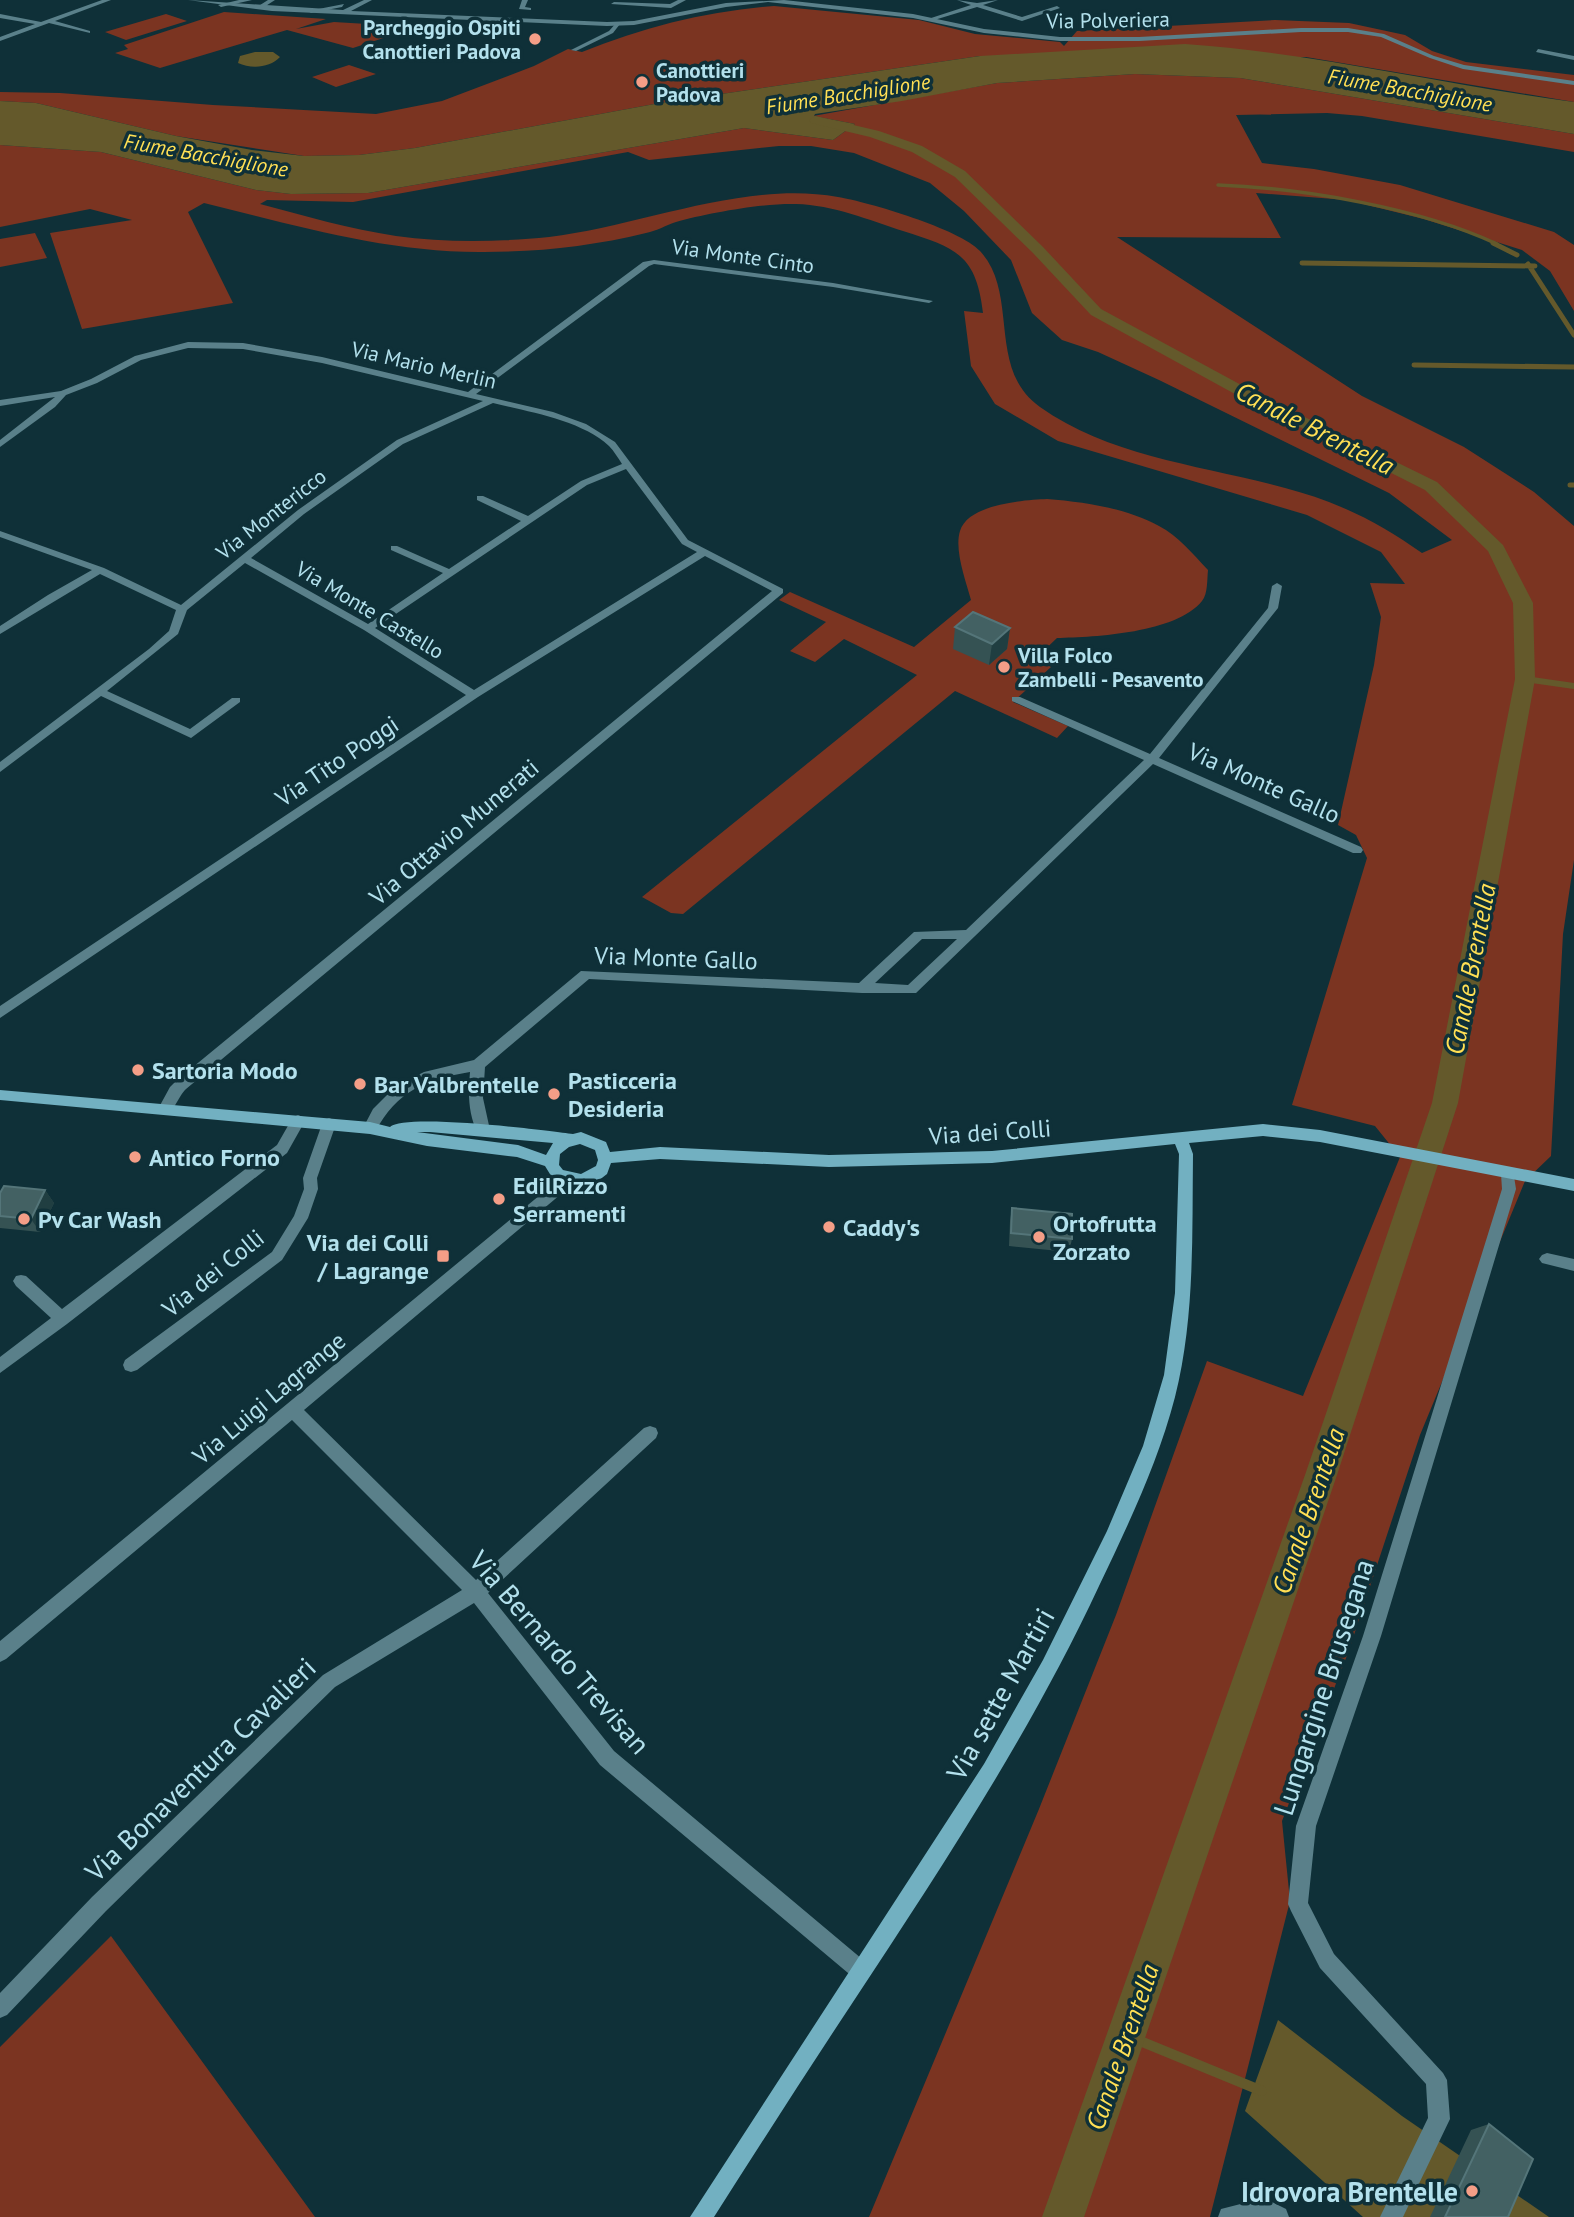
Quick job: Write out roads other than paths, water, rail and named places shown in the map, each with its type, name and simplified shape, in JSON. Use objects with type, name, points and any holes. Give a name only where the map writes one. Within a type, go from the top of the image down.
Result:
[{"type":"main road","points":[[0,1095],[374,1129],[426,1140],[518,1151],[552,1163]]},
{"type":"main road","points":[[374,1129],[429,1126],[596,1141],[606,1158],[600,1171],[585,1180],[568,1180],[554,1170],[554,1153],[561,1144],[572,1139]]},
{"type":"main road","name":"Via dei Colli","points":[[606,1158],[660,1153],[829,1161],[979,1157],[1263,1130],[1320,1136],[1501,1172]]},
{"type":"main road","name":"Via sette Martiri","points":[[701,2217],[973,1799],[1024,1715],[1087,1595],[1128,1504],[1158,1427],[1172,1375],[1182,1301],[1186,1154],[1180,1138]]},
{"type":"main road","points":[[1501,1172],[1574,1185]]},
{"type":"street","points":[[0,39],[108,0]]},
{"type":"street","name":"Via Polveriera","points":[[191,0],[222,5],[311,11],[340,10],[375,14],[617,24],[650,21],[740,2],[779,0],[930,19],[984,31],[1060,39],[1349,30],[1382,35],[1463,67],[1574,83]]},
{"type":"street","points":[[222,5],[249,0]]},
{"type":"street","points":[[259,8],[272,0]]},
{"type":"street","points":[[340,10],[369,0]]},
{"type":"street","points":[[525,0],[521,8],[529,9]]},
{"type":"street","points":[[614,4],[671,6],[683,0]]},
{"type":"street","name":"Via Polveriera","points":[[960,0],[1022,19],[1057,8]]},
{"type":"street","name":"Via Polveriera","points":[[930,19],[995,0]]},
{"type":"street","points":[[361,3],[366,11],[375,14]]},
{"type":"street","points":[[0,16],[88,32]]},
{"type":"street","name":"Via Polveriera","points":[[574,50],[611,32],[617,24]]},
{"type":"street","points":[[1538,51],[1574,58]]},
{"type":"street","name":"Via Monte Cinto","points":[[469,395],[646,264],[654,262],[833,285],[929,301]]},
{"type":"street","name":"Via Mario Merlin","points":[[0,403],[63,393],[94,381],[138,358],[188,345],[243,346],[322,360],[550,414],[583,426],[612,444],[685,542],[779,590],[777,592]]},
{"type":"street","points":[[0,444],[52,405],[63,393]]},
{"type":"street","name":"Via Montericco","points":[[0,768],[102,693],[174,632],[182,609],[301,512],[400,442],[492,400]]},
{"type":"street","points":[[368,628],[584,483],[629,464]]},
{"type":"street","points":[[480,498],[528,520]]},
{"type":"street","points":[[0,534],[100,570],[182,609]]},
{"type":"street","points":[[394,548],[450,573]]},
{"type":"street","name":"Via Tito Poggi","points":[[0,1013],[474,695],[703,553]]},
{"type":"street","name":"Via Monte Castello","points":[[246,559],[368,628],[474,695]]},
{"type":"street","points":[[0,631],[51,597],[100,570]]},
{"type":"street","name":"Via Monte Gallo","points":[[374,1129],[380,1108],[401,1090],[427,1075],[478,1065],[586,974],[911,990],[1153,758],[1273,608],[1277,586]]},
{"type":"street","name":"Via Ottavio Munerati","points":[[164,1109],[174,1091],[181,1085],[777,592]]},
{"type":"street","points":[[102,693],[191,734],[236,700]]},
{"type":"street","name":"Via Monte Gallo","points":[[1016,699],[1357,850]]},
{"type":"street","points":[[862,988],[919,935],[970,934]]},
{"type":"street","points":[[478,1065],[475,1089],[477,1117],[482,1130]]},
{"type":"street","points":[[0,1366],[282,1149],[298,1121]]},
{"type":"street","name":"Via dei Colli","points":[[131,1365],[277,1256],[301,1218],[311,1189],[310,1178],[329,1124]]},
{"type":"street","name":"Lungargine Brusegana","points":[[1391,2217],[1439,2119],[1436,2080],[1327,1961],[1298,1904],[1306,1826],[1372,1636],[1509,1189],[1501,1172]]},
{"type":"street","name":"Via Luigi Lagrange","points":[[0,1653],[568,1180]]},
{"type":"street","points":[[1547,1259],[1574,1265]]},
{"type":"street","points":[[21,1281],[62,1319]]},
{"type":"street","name":"Via Bernardo Trevisan","points":[[293,1410],[476,1592],[607,1758],[861,1971]]},
{"type":"street","name":"Via Bonaventura Cavalieri","points":[[0,2008],[99,1903],[329,1681],[476,1592],[650,1433]]},
{"type":"street","points":[[1229,2217],[1264,2209],[1278,2217]]},
{"type":"water","name":"Fiume Bacchiglione","points":[[1185,44],[1283,54],[1574,102],[1574,134],[1240,78],[1135,74],[997,83],[815,114],[814,116],[855,124],[833,140],[744,128],[368,193],[291,194],[256,190],[101,152],[0,145],[0,101],[36,103],[176,136],[252,150],[304,156],[359,155],[415,148],[660,103],[980,56]]},
{"type":"water","points":[[255,52],[273,52],[280,57],[260,66],[238,63],[240,56]]},
{"type":"water","points":[[1278,2020],[1402,2116],[1549,2217],[1363,2217],[1245,2111]]},
{"type":"waterway","name":"Canale Brentella","points":[[815,120],[874,134],[917,149],[960,174],[1038,250],[1096,312],[1250,396],[1431,486],[1496,549],[1523,603],[1525,679],[1445,1103],[1321,1475],[1063,2217]]},
{"type":"waterway","points":[[1218,185],[1286,190],[1360,202],[1433,220],[1497,244]]},
{"type":"waterway","points":[[1493,243],[1517,255]]},
{"type":"waterway","points":[[1302,263],[1529,266]]},
{"type":"waterway","points":[[1529,266],[1535,266]]},
{"type":"waterway","points":[[1529,266],[1574,335]]},
{"type":"waterway","points":[[1414,365],[1574,367]]},
{"type":"waterway","points":[[1525,679],[1574,686]]},
{"type":"waterway","points":[[1128,2036],[1262,2091]]},
{"type":"place","name":"Parcheggio Ospiti Canottieri Padova","points":[[535,39]]},
{"type":"place","name":"Canottieri Padova","points":[[642,82]]},
{"type":"place","name":"Villa Folco Zambelli - Pesavento","points":[[1004,667]]},
{"type":"place","name":"Sartoria Modo","points":[[138,1070]]},
{"type":"place","name":"Bar Valbrentelle","points":[[360,1084]]},
{"type":"place","name":"Pasticceria Desideria","points":[[554,1094]]},
{"type":"place","name":"Antico Forno","points":[[135,1157]]},
{"type":"place","name":"EdilRizzo Serramenti","points":[[499,1199]]},
{"type":"place","name":"Pv Car Wash","points":[[24,1219]]},
{"type":"place","name":"Caddy's","points":[[829,1227]]},
{"type":"place","name":"Ortofrutta Zorzato","points":[[1039,1237]]},
{"type":"place","name":"Via dei Colli / Lagrange","points":[[443,1256]]},
{"type":"place","name":"Idrovora Brentelle","points":[[1472,2191]]}]
